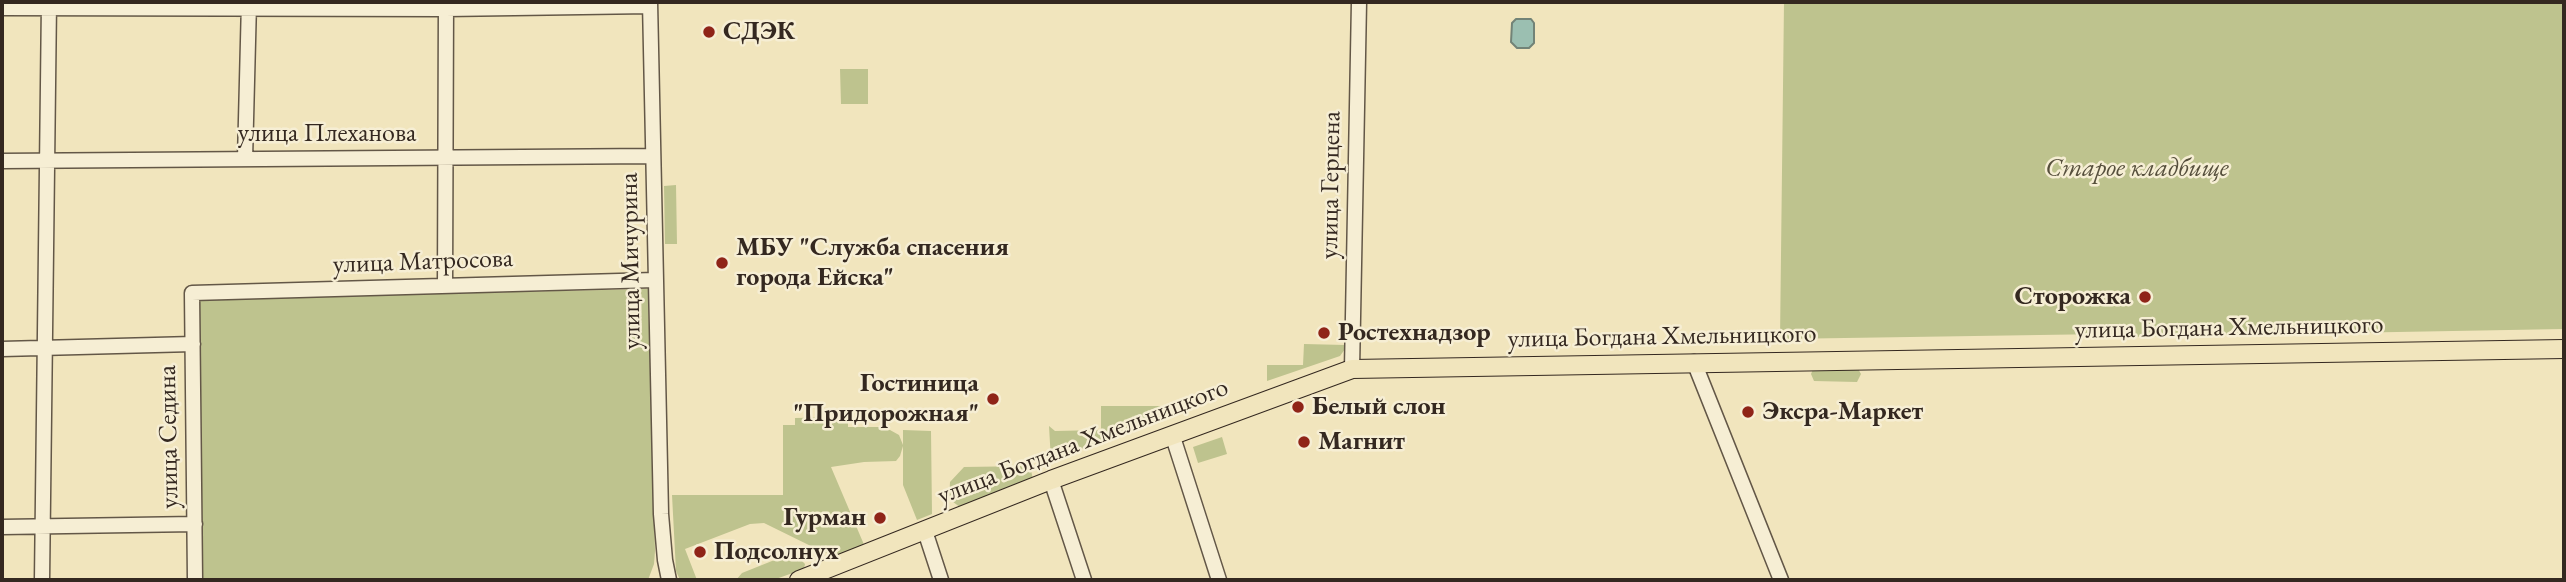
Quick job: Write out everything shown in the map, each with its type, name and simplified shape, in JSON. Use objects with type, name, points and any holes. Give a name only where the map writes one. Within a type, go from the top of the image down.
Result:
[{"type":"main road","name":"улица Богдана Хмельницкого","points":[[799,580],[1051,480],[1352,369],[2564,349]]},
{"type":"street","name":"улица Герцена","points":[[1352,369],[1359,2]]},
{"type":"street","points":[[2,9],[49,5],[650,4]]},
{"type":"street","name":"улица Мичурина","points":[[650,4],[662,519],[669,580]]},
{"type":"street","points":[[42,580],[49,5]]},
{"type":"street","points":[[245,159],[249,5]]},
{"type":"street","points":[[445,286],[446,5]]},
{"type":"street","name":"улица Плеханова","points":[[2,161],[653,156]]},
{"type":"street","name":"улица Матросова","points":[[192,293],[655,280]]},
{"type":"street","name":"улица Седина","points":[[192,293],[195,580]]},
{"type":"street","points":[[2,349],[192,344]]},
{"type":"street","points":[[1694,362],[1781,580]]},
{"type":"street","points":[[1172,434],[1219,580]]},
{"type":"street","points":[[1051,480],[1084,580]]},
{"type":"street","name":"улица Мичурина","points":[[658,580],[662,519]]},
{"type":"street","points":[[2,527],[195,524]]},
{"type":"street","points":[[925,531],[942,580]]},
{"type":"green space","name":"Старое кладбище","points":[[1784,2],[2564,2],[2564,329],[2119,337],[2104,334],[1780,339]]},
{"type":"green space","points":[[840,69],[868,69],[868,104],[841,104]]},
{"type":"green space","points":[[676,185],[677,244],[665,244],[664,186]]},
{"type":"green space","points":[[648,289],[655,551],[648,580],[200,580],[197,301]]},
{"type":"green space","points":[[1304,344],[1345,345],[1345,349],[1340,356],[1267,381],[1267,365],[1303,365]]},
{"type":"green space","points":[[1814,367],[1857,367],[1861,374],[1857,382],[1814,381],[1811,374]]},
{"type":"green space","points":[[1101,406],[1170,406],[1169,415],[1051,461],[1049,426],[1055,431],[1101,430]]},
{"type":"green space","points":[[848,417],[848,427],[880,427],[890,430],[899,435],[903,445],[903,430],[931,431],[932,514],[917,520],[903,485],[903,446],[896,461],[831,467],[865,547],[843,555],[833,555],[764,523],[750,524],[685,549],[697,580],[680,580],[676,571],[672,495],[783,495],[783,425],[795,425],[795,418]]},
{"type":"green space","points":[[1222,437],[1227,454],[1198,463],[1193,447]]},
{"type":"green space","points":[[1030,466],[1034,484],[964,510],[949,499],[950,482],[964,467]]},
{"type":"green space","points":[[787,555],[801,560],[805,564],[804,569],[773,580],[736,580],[742,573]]},
{"type":"shaded area","points":[[1516,19],[1531,19],[1534,23],[1534,43],[1529,48],[1517,48],[1511,42],[1512,23]]},
{"type":"place","name":"СДЭК","points":[[709,32]]},
{"type":"place","name":"МБУ \"Служба спасения города Ейска\"","points":[[722,263]]},
{"type":"place","name":"Сторожка","points":[[2145,297]]},
{"type":"place","name":"Ростехнадзор","points":[[1324,333]]},
{"type":"place","name":"Гостиница \"Придорожная\"","points":[[993,399]]},
{"type":"place","name":"Белый слон","points":[[1298,407]]},
{"type":"place","name":"Эксра-Маркет","points":[[1748,412]]},
{"type":"place","name":"Магнит","points":[[1304,442]]},
{"type":"place","name":"Гурман","points":[[880,518]]},
{"type":"place","name":"Подсолнух","points":[[700,552]]}]
